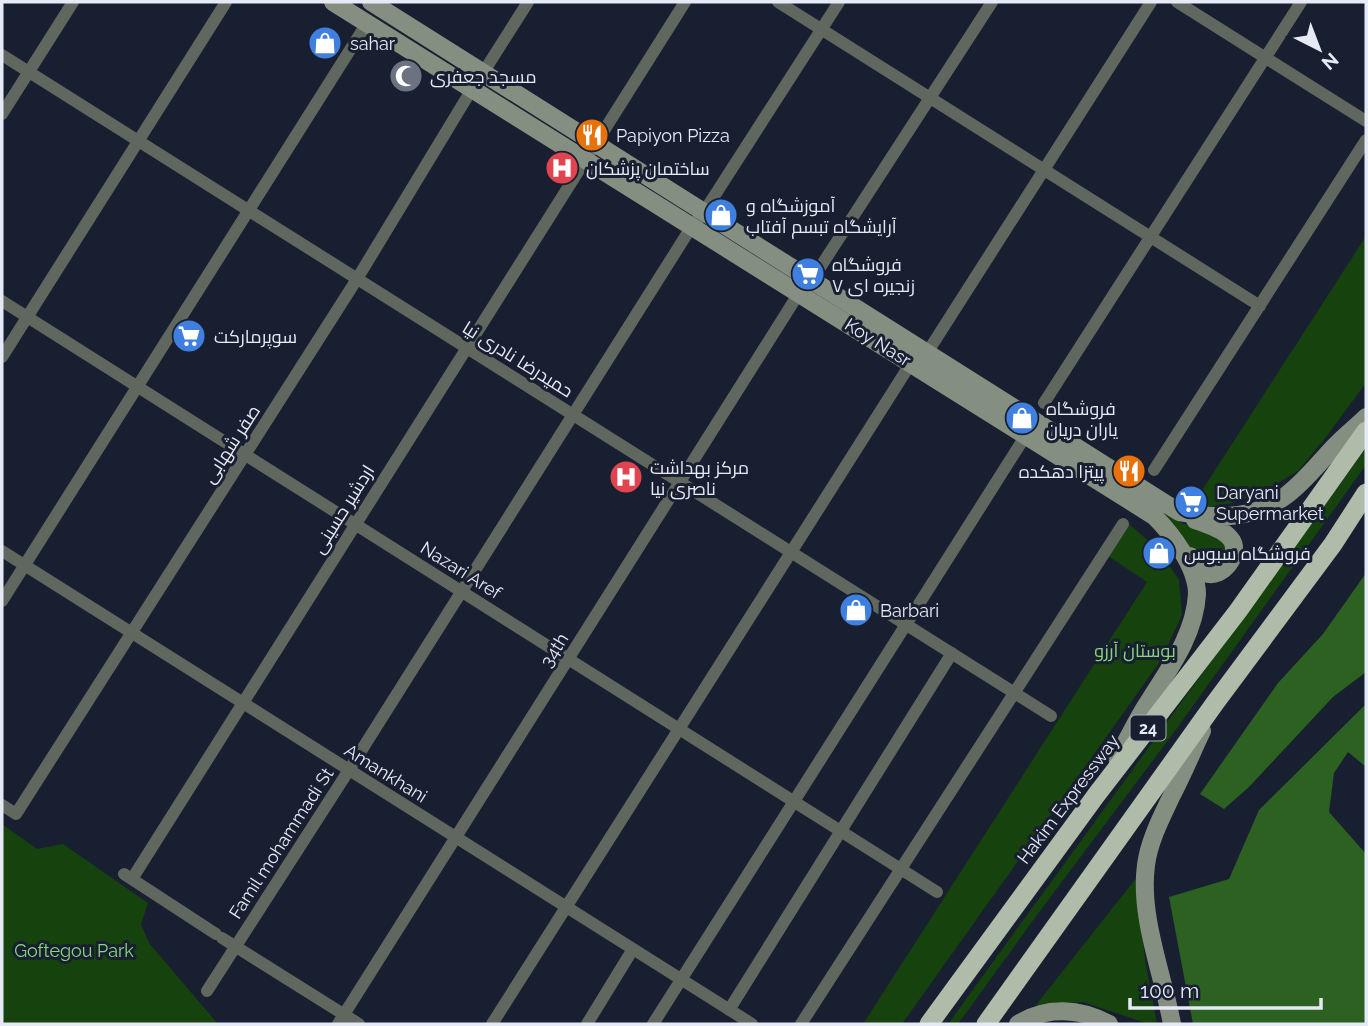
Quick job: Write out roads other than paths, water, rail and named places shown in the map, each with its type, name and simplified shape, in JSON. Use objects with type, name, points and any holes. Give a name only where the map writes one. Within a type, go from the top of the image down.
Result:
[{"type":"highway","name":"Hakim Expressway","points":[[929,1024],[1097,794],[1238,611],[1366,431]]},
{"type":"highway","name":"24","points":[[986,1024],[1215,702],[1333,544],[1366,493]]},
{"type":"highway","points":[[1333,544],[1366,507]]},
{"type":"main road","name":"Koy Nasr","points":[[332,2],[692,226],[927,353],[1179,512],[1214,517],[1239,515],[1271,506],[1300,485],[1366,417]]},
{"type":"main road","name":"Koy Nasr","points":[[374,3],[704,212],[911,363],[1154,516],[1175,539],[1195,579],[1197,594],[1189,632],[1181,649],[1097,794]]},
{"type":"main road","points":[[1175,539],[1206,573],[1219,573],[1235,556],[1231,538],[1179,512]]},
{"type":"main road","points":[[1172,1024],[1145,895],[1147,855],[1165,809],[1215,702]]},
{"type":"main road","points":[[1018,1024],[1041,1014],[1057,1011],[1078,1012],[1109,1024]]},
{"type":"street","points":[[2,114],[73,2]]},
{"type":"street","points":[[2,357],[226,2]]},
{"type":"street","points":[[483,73],[528,2]]},
{"type":"street","name":"اردشیر حسینی","points":[[236,947],[128,876],[242,702],[685,2]]},
{"type":"street","points":[[778,2],[1260,306]]},
{"type":"street","name":"Famil mohammadi St","points":[[207,991],[692,226],[704,212],[839,2]]},
{"type":"street","name":"34th","points":[[341,1019],[680,482],[992,2]]},
{"type":"street","points":[[927,353],[1151,2]]},
{"type":"street","points":[[1177,2],[1366,121]]},
{"type":"street","points":[[1044,402],[1301,2]]},
{"type":"street","points":[[2,601],[367,23]]},
{"type":"street","name":"حمیدرضا نادری نیا","points":[[2,55],[1051,716]]},
{"type":"street","name":"صفر شهابی","points":[[2,806],[16,814],[357,279],[472,89]]},
{"type":"street","points":[[1154,470],[1366,140]]},
{"type":"street","name":"Nazari Aref","points":[[2,302],[937,892]]},
{"type":"street","points":[[492,1024],[911,363]]},
{"type":"street","points":[[653,1024],[1026,435]]},
{"type":"street","points":[[801,1024],[1123,524]]},
{"type":"street","name":"Amankhani","points":[[2,551],[752,1024]]},
{"type":"street","points":[[730,1010],[952,653]]},
{"type":"street","points":[[236,947],[341,1019],[359,1024]]},
{"type":"street","points":[[587,1024],[633,949]]},
{"type":"place","name":"sahar","points":[[325,43]]},
{"type":"place","name":"مسجد جعفری","points":[[406,76]]},
{"type":"place","name":"Papiyon Pizza","points":[[592,135]]},
{"type":"place","name":"ساختمان پزشکان","points":[[562,168]]},
{"type":"place","name":"آموزشگاه و آرایشگاه تبسم آفتاب","points":[[721,215]]},
{"type":"place","name":"فروشگاه زنجیره ای ۷","points":[[808,274]]},
{"type":"place","name":"سوپرمارکت","points":[[189,336]]},
{"type":"place","name":"فروشگاه یاران دریان","points":[[1022,418]]},
{"type":"place","name":"پیتزا دهکده","points":[[1129,471]]},
{"type":"place","name":"مرکز بهداشت ناصری نیا","points":[[626,477]]},
{"type":"place","name":"Daryani Supermarket","points":[[1191,502]]},
{"type":"place","name":"فروشگاه سبوس","points":[[1159,553]]},
{"type":"place","name":"Barbari","points":[[856,610]]},
{"type":"park label","name":"بوستان آرزو","points":[[1135,650]]},
{"type":"park label","name":"Goftegou Park","points":[[74,950]]}]
